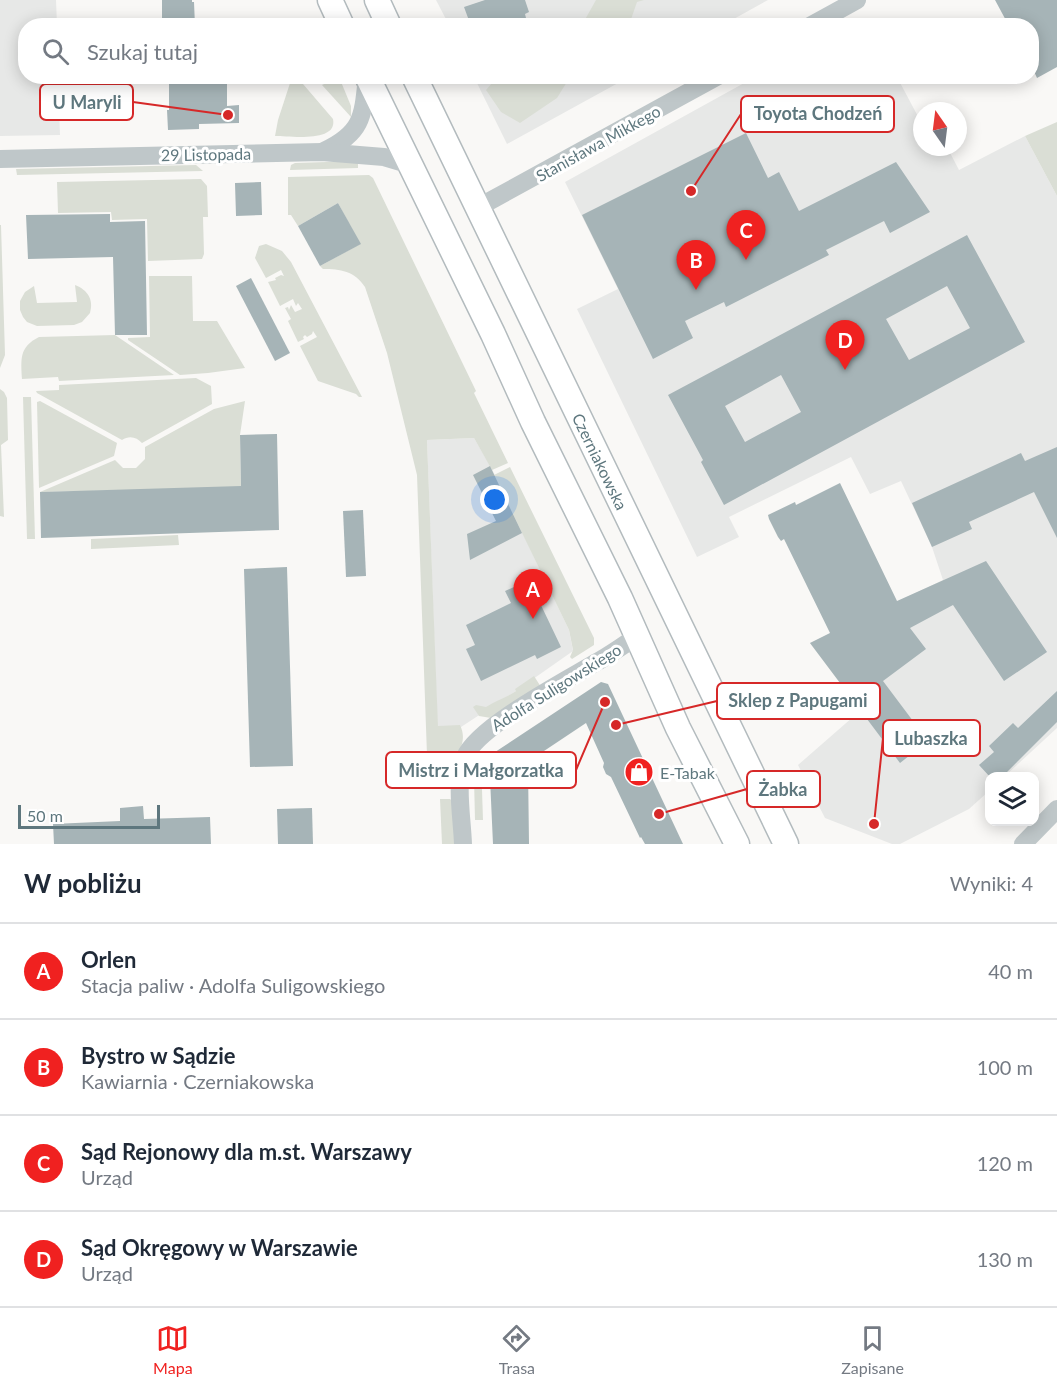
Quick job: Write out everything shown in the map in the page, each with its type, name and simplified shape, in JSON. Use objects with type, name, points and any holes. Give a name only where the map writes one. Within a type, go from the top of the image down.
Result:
[{"type":"main road","points":[[330,0],[338,18]]},
{"type":"main road","points":[[377,0],[385,18]]},
{"type":"main road","points":[[371,84],[494,334],[533,422],[638,636],[678,728],[737,844]]},
{"type":"main road","name":"Czerniakowska","points":[[418,84],[786,844]]},
{"type":"street","points":[[824,18],[857,0]]},
{"type":"street","points":[[322,152],[338,145],[352,134],[364,106],[366,84]]},
{"type":"street","name":"Stanisława Mikkego","points":[[477,208],[703,84]]},
{"type":"street","name":"29 Listopada","points":[[0,159],[322,152],[384,157],[411,165]]},
{"type":"street","name":"Adolfa Suligowskiego","points":[[463,844],[461,777],[467,753],[473,745],[485,732],[569,677],[638,636]]},
{"type":"street","points":[[1023,844],[1057,809]]},
{"type":"shaded area","points":[[0,0],[56,0],[57,18],[18,18],[18,84],[58,84],[60,135],[0,136]]},
{"type":"shaded area","points":[[436,0],[768,0],[735,18],[445,18]]},
{"type":"shaded area","points":[[596,0],[644,0],[637,2],[631,18],[586,18]]},
{"type":"shaded area","points":[[290,84],[303,84],[333,119],[333,127],[321,135],[275,136]]},
{"type":"shaded area","points":[[342,84],[351,106],[351,117],[322,85]]},
{"type":"shaded area","points":[[477,84],[616,84],[507,144]]},
{"type":"shaded area","points":[[491,84],[566,84],[557,98],[520,123],[501,112],[486,90]]},
{"type":"shaded area","points":[[742,84],[901,84],[913,107],[913,156],[952,156],[959,170],[1025,136],[1057,196],[1057,728],[1009,772],[985,772],[985,795],[969,809],[900,844],[892,844],[825,818],[798,765],[861,710],[810,643],[943,580],[932,547],[901,481],[870,494],[851,457],[729,517],[739,537],[697,557],[577,309],[618,289],[565,182]]},
{"type":"shaded area","points":[[1057,122],[1057,196],[1025,136]]},
{"type":"shaded area","points":[[358,161],[358,168],[290,170],[291,165],[295,163]]},
{"type":"shaded area","points":[[196,165],[203,171],[17,175],[16,169]]},
{"type":"shaded area","points":[[369,175],[373,178],[476,391],[474,393],[508,463],[492,470],[474,438],[427,440],[438,726],[460,725],[463,740],[454,763],[438,764],[438,754],[427,755],[417,475],[387,353],[365,287],[352,274],[323,269],[320,266],[360,244],[338,203],[298,226],[291,215],[288,215],[288,177]]},
{"type":"shaded area","points":[[201,179],[207,186],[208,217],[203,217],[204,254],[202,259],[148,261],[147,219],[112,220],[111,212],[58,213],[57,182]]},
{"type":"shaded area","points":[[0,225],[5,355],[0,368]]},
{"type":"shaded area","points":[[266,244],[282,251],[291,262],[362,397],[318,381],[300,346],[317,337],[313,331],[312,334],[307,337],[305,335],[304,339],[298,342],[288,321],[291,319],[285,308],[288,307],[289,310],[291,305],[295,312],[302,309],[298,303],[296,306],[293,299],[280,306],[268,282],[276,280],[275,278],[281,275],[284,276],[281,270],[266,278],[255,258],[259,246]]},
{"type":"shaded area","points":[[149,276],[192,276],[193,321],[217,321],[245,368],[180,375],[128,340],[128,338],[150,337]]},
{"type":"shaded area","points":[[75,285],[87,293],[90,300],[90,313],[82,322],[74,325],[37,326],[27,322],[23,317],[20,301],[25,292],[34,286],[37,303],[77,302]]},
{"type":"shaded area","points":[[115,335],[174,375],[59,381],[58,377],[22,379],[22,360],[25,349],[39,337]]},
{"type":"shaded area","points":[[196,378],[211,386],[212,404],[142,443],[133,437],[122,440],[36,391],[59,390],[59,385]]},
{"type":"shaded area","points":[[0,389],[7,398],[8,440],[1,445],[4,517],[0,516]]},
{"type":"shaded area","points":[[23,397],[31,397],[35,539],[27,539]]},
{"type":"shaded area","points":[[40,401],[117,443],[114,456],[39,488],[37,402]]},
{"type":"shaded area","points":[[245,401],[240,435],[241,488],[40,492],[115,460],[123,468],[136,468],[145,459],[145,447],[214,409]]},
{"type":"shaded area","points":[[474,438],[491,467],[569,630],[573,651],[438,742],[427,440]]},
{"type":"shaded area","points":[[510,467],[594,638],[594,645],[572,659],[570,657],[573,650],[569,630],[494,475]]},
{"type":"shaded area","points":[[178,535],[179,545],[91,549],[91,539]]},
{"type":"shaded area","points":[[534,676],[541,687],[491,718],[479,716],[473,707],[476,705],[486,707],[516,691],[515,689]]},
{"type":"shaded area","points":[[481,759],[483,820],[475,820],[474,778]]},
{"type":"shaded area","points":[[440,799],[450,799],[454,802],[455,844],[442,844]]},
{"type":"building","points":[[162,0],[192,0],[194,2],[195,18],[162,18]]},
{"type":"building","points":[[485,0],[525,0],[529,12],[525,14],[526,18],[468,18],[464,7]]},
{"type":"building","points":[[995,0],[1057,0],[1057,67],[1039,77],[1039,18],[1005,18]]},
{"type":"building","points":[[169,84],[227,84],[227,106],[239,105],[239,123],[199,124],[199,129],[168,130],[167,110],[169,110]]},
{"type":"building","points":[[746,133],[768,178],[779,172],[799,211],[896,162],[930,212],[890,233],[884,221],[826,250],[829,255],[726,307],[724,302],[685,321],[693,338],[653,359],[582,215]]},
{"type":"building","points":[[261,182],[262,215],[236,216],[235,183]]},
{"type":"building","points":[[338,203],[361,244],[320,266],[298,226]]},
{"type":"building","points":[[110,214],[110,222],[145,221],[147,335],[115,335],[113,257],[28,259],[26,215]]},
{"type":"building","points":[[967,235],[1025,342],[724,505],[668,395]],"holes":[[[947,286],[970,328],[909,360],[886,319]],[[781,375],[801,412],[745,442],[725,406]]]},
{"type":"building","points":[[251,278],[290,353],[275,361],[236,286]]},
{"type":"building","points":[[277,434],[279,530],[41,538],[40,492],[241,486],[240,435]]},
{"type":"building","points":[[1057,447],[1057,538],[1034,492],[969,522],[972,529],[932,547],[912,503],[1021,453],[1025,461]]},
{"type":"building","points":[[490,466],[522,533],[470,560],[467,534],[496,521],[473,475]]},
{"type":"building","points":[[840,483],[897,601],[986,561],[1047,652],[1004,681],[953,605],[910,628],[926,649],[883,681],[928,741],[900,763],[810,643],[830,633],[784,539],[781,541],[778,537],[768,515],[795,502],[796,505]]},
{"type":"building","points":[[363,510],[366,576],[346,577],[343,511]]},
{"type":"building","points":[[287,567],[293,766],[250,767],[244,569]]},
{"type":"building","points":[[529,580],[561,647],[537,659],[535,655],[481,681],[466,649],[475,645],[466,625],[511,603],[505,591]]},
{"type":"building","points":[[601,682],[608,684],[683,844],[645,844],[640,838],[611,777],[606,774],[604,763],[586,723],[544,751],[540,758],[528,767],[529,844],[493,844],[489,756]]},
{"type":"building","points":[[1057,691],[1057,722],[1007,772],[985,772],[979,765],[994,752],[989,746],[1013,723],[1018,728]]},
{"type":"building","points":[[143,806],[144,819],[210,817],[211,844],[54,844],[53,824],[120,821],[120,808]]},
{"type":"building","points":[[312,808],[313,844],[278,844],[277,809]]},
{"type":"place","name":"U Maryli","points":[[228,115]]},
{"type":"place","name":"Toyota Chodzeń","points":[[691,191]]},
{"type":"place","name":"Sąd Rejonowy dla m.st. Warszawy","points":[[746,260]]},
{"type":"place","name":"Bystro w Sądzie","points":[[696,290]]},
{"type":"place","name":"Sąd Okręgowy w Warszawie","points":[[845,370]]},
{"type":"place","name":"Orlen","points":[[533,619]]},
{"type":"place","name":"Mistrz i Małgorzatka","points":[[605,702]]},
{"type":"place","name":"Sklep z Papugami","points":[[616,725]]},
{"type":"place","name":"E-Tabak","points":[[639,772]]},
{"type":"place","name":"Żabka","points":[[659,814]]},
{"type":"place","name":"Lubaszka","points":[[874,824]]}]
